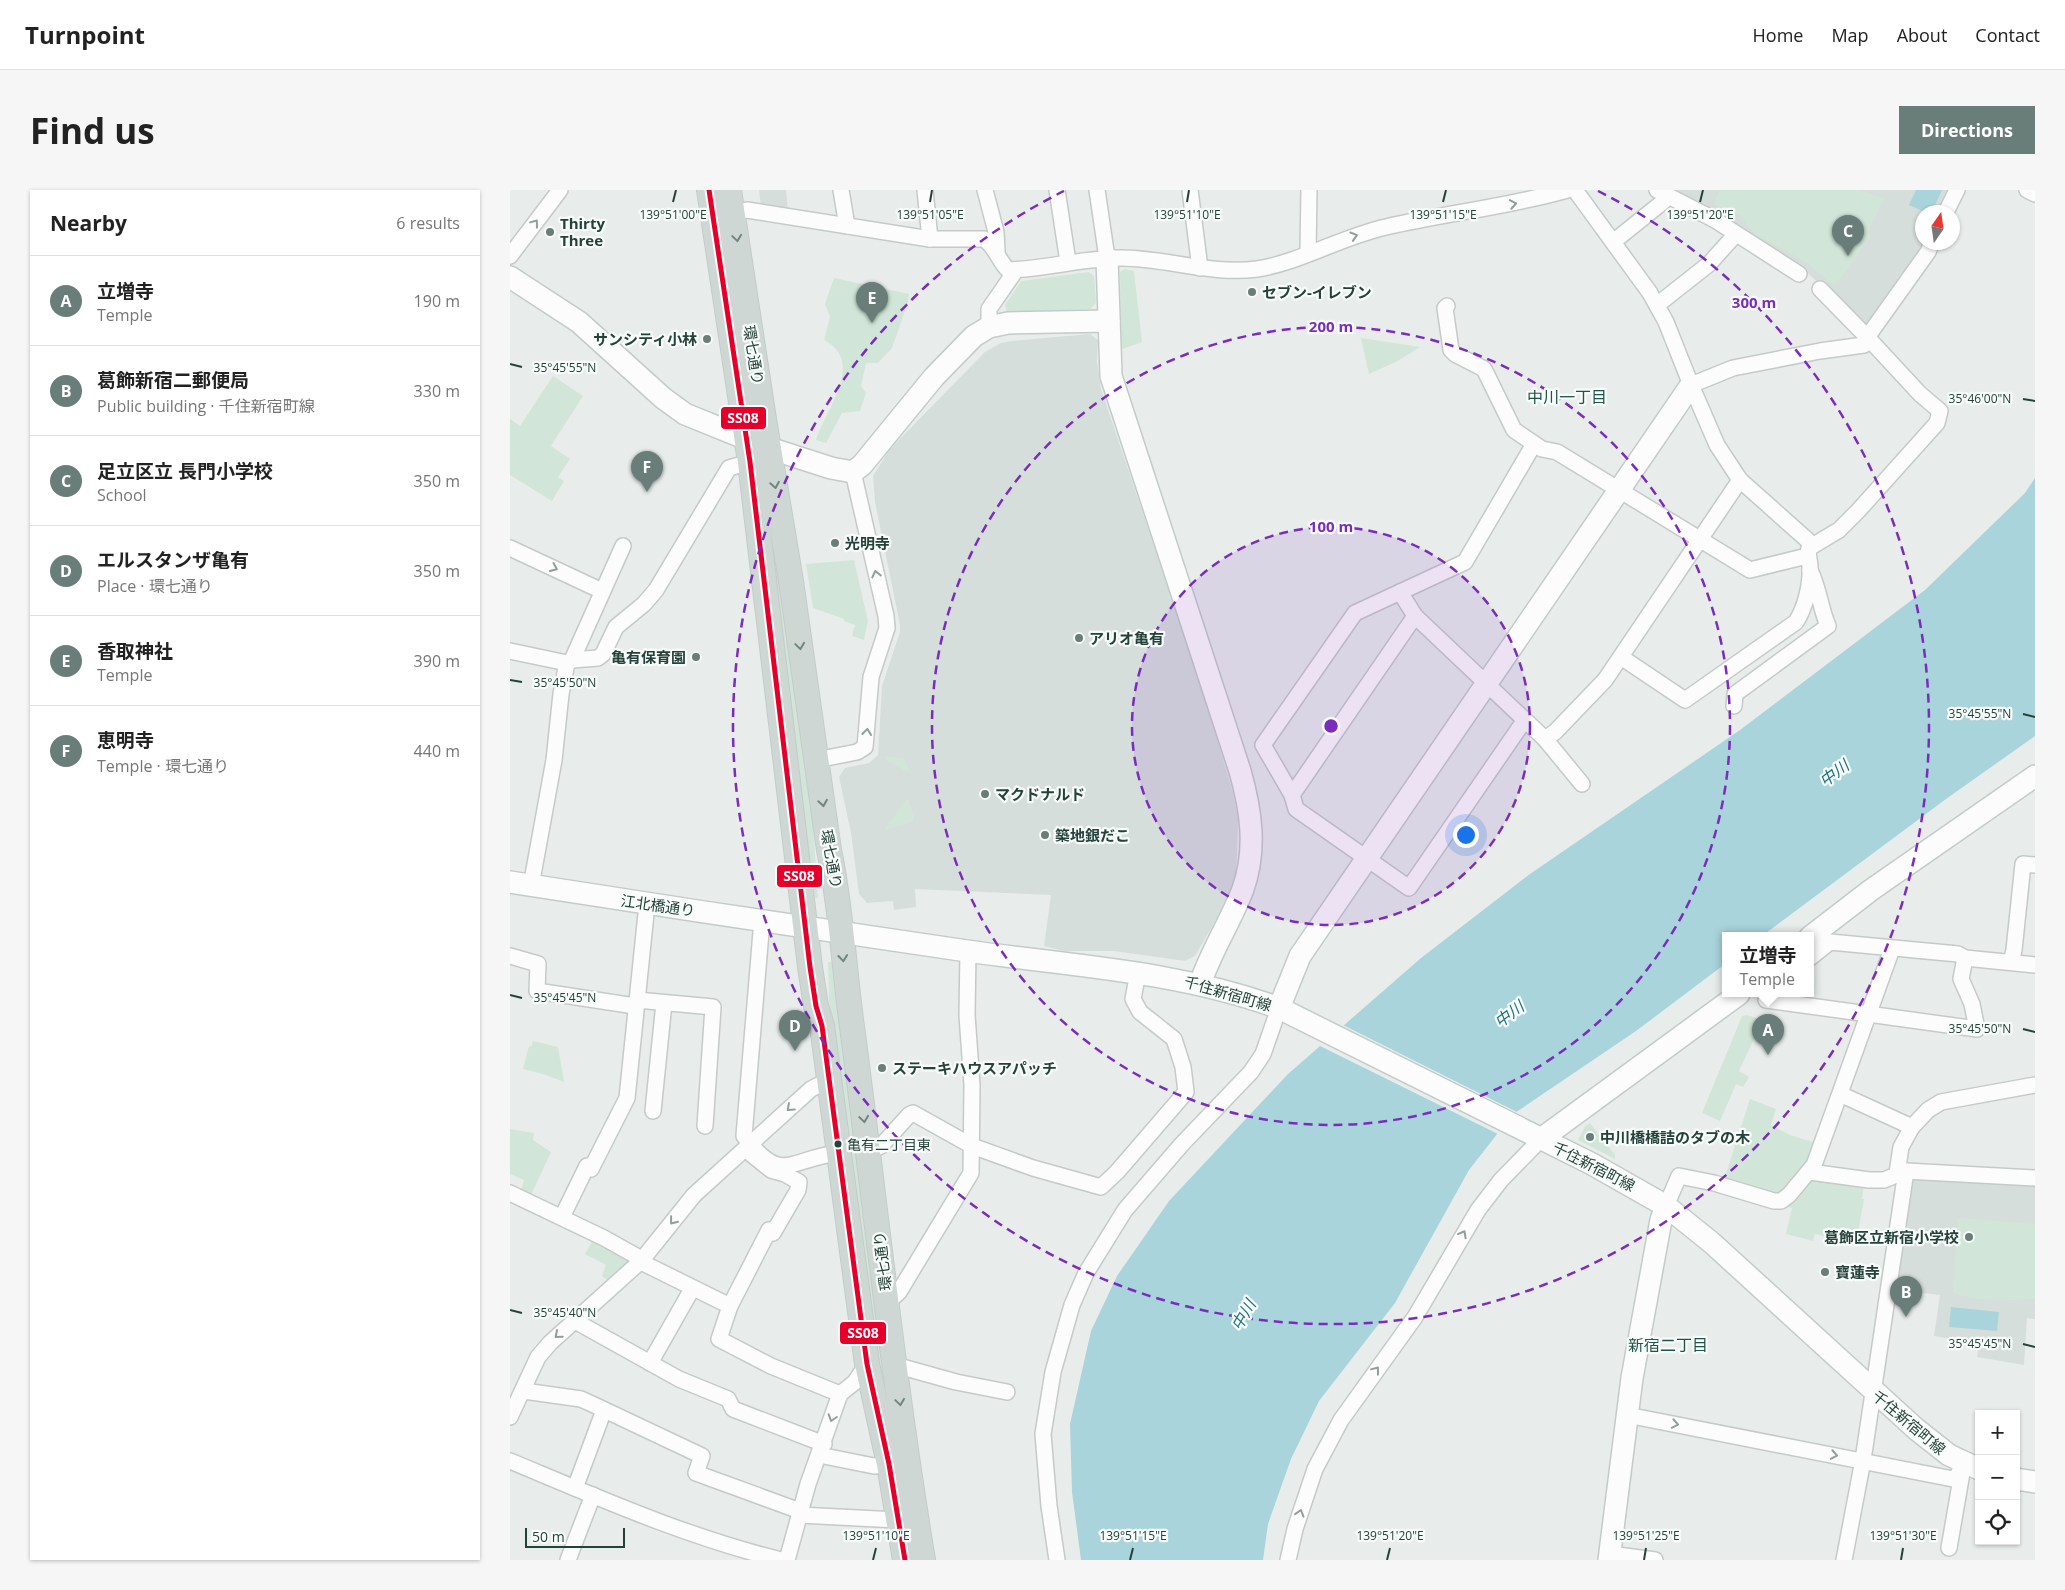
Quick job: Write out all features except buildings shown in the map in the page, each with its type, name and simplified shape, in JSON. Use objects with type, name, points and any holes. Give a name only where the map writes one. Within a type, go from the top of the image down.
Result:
[{"type":"main road","name":"環七通り","points":[[709,190],[755,450],[791,581],[816,760],[838,892],[841,932],[887,1303],[923,1560]]},
{"type":"main road","name":"環七通り","points":[[731,201],[755,450],[816,1006],[822,1026],[867,1364],[889,1464],[905,1560]]},
{"type":"street","points":[[510,256],[560,190]]},
{"type":"street","points":[[841,190],[847,226]]},
{"type":"street","points":[[925,190],[930,239]]},
{"type":"street","points":[[986,190],[996,232],[997,251],[1001,263],[1008,270],[1107,258],[1123,258],[1220,270],[1256,269],[1297,258],[1308,252],[1384,227],[1533,200],[1567,190]]},
{"type":"street","points":[[1057,190],[1068,262]]},
{"type":"street","points":[[1097,190],[1107,258],[1112,376],[1237,762],[1248,798],[1251,820],[1250,858],[1243,888],[1208,961],[1200,984]]},
{"type":"street","points":[[1190,190],[1200,268]]},
{"type":"street","points":[[1308,252],[1309,190]]},
{"type":"street","points":[[1575,190],[1657,305],[1666,322],[1717,445],[1740,480],[1810,557],[1818,585],[1820,605],[1828,626],[1734,694],[1734,706]]},
{"type":"street","points":[[1950,205],[1957,190]]},
{"type":"street","points":[[2027,190],[2035,194]]},
{"type":"street","points":[[1613,242],[1663,193],[1736,234],[1799,274]]},
{"type":"street","points":[[731,201],[748,210],[930,239],[984,239],[997,251]]},
{"type":"street","points":[[1657,305],[1710,264],[1736,234]]},
{"type":"street","points":[[1057,1560],[1045,1473],[1043,1434],[1052,1372],[1072,1305],[1086,1273],[1125,1210],[1182,1144],[1251,1072],[1263,1054],[1300,956],[1691,385],[1733,368],[1801,354],[1864,345],[1927,250]]},
{"type":"street","points":[[989,326],[989,309],[1016,270]]},
{"type":"street","points":[[510,277],[579,322],[678,410],[755,450],[853,472],[862,465],[934,377],[974,336],[989,326],[1008,323],[1109,321]]},
{"type":"street","points":[[1447,306],[1445,308],[1451,350],[1454,354],[1484,369],[1514,430],[1542,449],[1557,452],[1619,492],[1750,570],[1810,557],[1858,511],[1910,456],[1937,423],[1940,416],[1940,410],[1920,394],[1869,337],[1820,289]]},
{"type":"street","points":[[1524,721],[1409,888],[1296,810],[1292,795],[1263,745],[1355,613],[1465,562],[1534,444]]},
{"type":"street","points":[[510,651],[569,661],[598,658],[602,654],[616,626],[644,604],[656,590],[729,468],[755,450]]},
{"type":"street","points":[[816,760],[857,752],[865,747],[871,677],[887,628],[886,616],[853,472]]},
{"type":"street","points":[[1545,739],[1555,732],[1606,680],[1740,480]]},
{"type":"street","points":[[531,886],[554,760],[560,694],[569,661],[622,546]]},
{"type":"street","points":[[510,548],[602,590]]},
{"type":"street","points":[[1621,658],[1685,700],[1796,622],[1802,612],[1810,557]]},
{"type":"street","points":[[1400,592],[1415,616],[1545,739],[1582,784]]},
{"type":"street","points":[[1292,795],[1415,616]]},
{"type":"street","points":[[1814,935],[1872,890],[2032,784]]},
{"type":"street","points":[[2011,962],[2023,864],[2035,865]]},
{"type":"street","name":"江北橋通り","points":[[510,882],[806,927]]},
{"type":"street","points":[[562,1217],[627,1098],[647,904]]},
{"type":"street","points":[[762,920],[744,1136],[748,1146],[771,1170],[785,1174],[799,1182],[798,1190],[773,1233],[769,1230],[730,1306],[718,1339],[771,1366],[840,1394]]},
{"type":"street","name":"千住新宿町線","points":[[806,927],[968,951],[1138,972],[1200,984],[1247,996],[1279,1008],[1620,1179],[1666,1206],[1712,1243],[1873,1392],[1936,1446],[1971,1466]]},
{"type":"street","points":[[1814,955],[1830,942],[1958,954],[1965,958],[2035,964]]},
{"type":"street","points":[[1655,1560],[1609,1557],[1638,1342],[1661,1220],[1666,1206],[1679,1176],[1714,1183],[1781,1201],[1810,1172],[1892,949]]},
{"type":"street","points":[[887,1303],[899,1292],[971,1173],[972,1146],[967,1015],[968,951]]},
{"type":"street","points":[[510,956],[538,964],[537,991],[636,1003],[664,1002],[713,1007],[706,1126]]},
{"type":"street","points":[[1766,1000],[1976,1029],[1972,1004],[1961,979],[1965,958]]},
{"type":"street","points":[[869,1151],[881,1146],[913,1113],[972,1146],[1032,1168],[1101,1187],[1117,1172],[1186,1092],[1183,1067],[1174,1039],[1140,1012],[1133,999],[1138,972]]},
{"type":"street","points":[[1288,1560],[1295,1528],[1315,1469],[1340,1420],[1415,1317],[1478,1210],[1501,1180],[1536,1137],[1736,997]]},
{"type":"street","points":[[653,1111],[664,1002]]},
{"type":"street","points":[[510,1417],[518,1392],[538,1357],[550,1343],[641,1261],[694,1195],[810,1089],[829,1080]]},
{"type":"street","points":[[1844,1560],[1863,1460],[1873,1392],[1901,1172],[1901,1147],[1912,1127],[1928,1110],[1941,1102],[2035,1084]]},
{"type":"street","points":[[1840,1094],[1912,1127]]},
{"type":"street","points":[[748,1146],[774,1166],[784,1168],[820,1155],[838,1152]]},
{"type":"street","points":[[1810,1172],[1869,1180],[1884,1180],[1901,1172],[2035,1178]]},
{"type":"street","points":[[510,1193],[604,1238],[692,1289],[730,1306]]},
{"type":"street","points":[[650,1363],[692,1289]]},
{"type":"street","points":[[575,1321],[679,1379],[728,1399],[734,1408],[821,1450],[874,1466],[889,1464]]},
{"type":"street","points":[[787,1560],[800,1513],[840,1394],[855,1382],[867,1364]]},
{"type":"street","points":[[895,1364],[956,1382],[1007,1392]]},
{"type":"street","points":[[518,1392],[580,1399],[702,1456],[696,1473],[800,1513],[897,1520]]},
{"type":"street","points":[[575,1488],[604,1410]]},
{"type":"street","points":[[1627,1415],[1953,1479],[1971,1466]]},
{"type":"street","points":[[510,1461],[691,1534],[728,1547],[780,1560]]},
{"type":"street","points":[[1949,1548],[1971,1466]]},
{"type":"street","points":[[2020,1480],[2035,1482]]},
{"type":"street","points":[[568,1560],[593,1496]]},
{"type":"shaded area","points":[[759,190],[786,190],[788,211],[761,206]]},
{"type":"shaded area","points":[[1671,190],[1950,190],[1943,205],[1915,205],[1915,250],[1922,250],[1868,325],[1863,325],[1798,264]]},
{"type":"shaded area","name":"アリオ亀有","points":[[1090,334],[1098,340],[1097,362],[1101,389],[1199,679],[1233,793],[1238,818],[1236,877],[1229,897],[1195,956],[1185,961],[1114,951],[1064,951],[1044,946],[1051,895],[915,889],[916,907],[894,910],[893,901],[867,903],[859,894],[851,833],[839,777],[845,768],[869,763],[878,755],[882,686],[900,632],[875,502],[873,476],[889,450],[985,352],[1001,343],[1011,341]]},
{"type":"shaded area","name":"葛飾区立新宿小学校","points":[[1916,1177],[2035,1183],[2035,1319],[2027,1318],[2024,1365],[1977,1357],[1979,1344],[1934,1336],[1940,1295],[1894,1290],[1910,1183]]},
{"type":"green space","points":[[1720,190],[1859,190],[1884,199],[1867,233],[1871,236],[1835,286],[1806,262],[1755,234],[1741,216],[1714,204]]},
{"type":"green space","points":[[1125,269],[1134,271],[1142,342],[1122,349],[1120,272]]},
{"type":"green space","points":[[1089,272],[1094,276],[1096,303],[1090,309],[1007,312],[1005,305],[1021,281]]},
{"type":"green space","points":[[834,278],[909,294],[892,348],[878,363],[866,363],[861,386],[866,393],[860,411],[842,413],[826,443],[816,440],[840,387],[843,373],[842,361],[836,349],[824,340],[830,317],[825,304]]},
{"type":"green space","points":[[1361,338],[1420,347],[1396,362],[1369,374]]},
{"type":"green space","points":[[553,376],[583,396],[551,446],[570,459],[558,477],[564,481],[552,501],[510,475],[510,419],[520,426]]},
{"type":"green space","points":[[768,486],[812,810],[818,898],[810,897],[766,515]]},
{"type":"green space","points":[[854,560],[868,621],[864,640],[852,636],[855,625],[813,608],[806,564]]},
{"type":"green space","points":[[885,756],[904,758],[910,773],[886,760]]},
{"type":"green space","points":[[908,798],[914,817],[913,821],[886,830],[886,827]]},
{"type":"green space","points":[[828,962],[835,962],[889,1387],[884,1388],[871,1326],[829,1002]]},
{"type":"green space","points":[[1747,1015],[1768,1022],[1764,1030],[1759,1028],[1739,1071],[1749,1077],[1743,1087],[1736,1084],[1720,1121],[1702,1113],[1742,1016]]},
{"type":"green space","points":[[533,1041],[558,1047],[564,1082],[523,1069],[529,1046],[531,1047]]},
{"type":"green space","points":[[1750,1099],[1776,1109],[1771,1125],[1790,1135],[1816,1143],[1801,1173],[1777,1196],[1724,1180]]},
{"type":"green space","points":[[1590,1123],[1615,1155],[1615,1159],[1578,1140],[1585,1126]]},
{"type":"green space","points":[[510,1129],[534,1133],[533,1140],[551,1152],[531,1195],[521,1191],[524,1180],[510,1174]]},
{"type":"green space","points":[[1812,1177],[1864,1184],[1862,1199],[1864,1199],[1856,1243],[1815,1234],[1813,1241],[1786,1234],[1792,1208],[1784,1206]]},
{"type":"green space","points":[[1958,1218],[2035,1224],[2035,1299],[1982,1299],[1962,1296],[1953,1292]]},
{"type":"green space","points":[[593,1240],[630,1261],[611,1283],[602,1276],[606,1265],[585,1254]]},
{"type":"water","points":[[1916,190],[1942,190],[1935,205],[1915,205],[1915,208],[1909,205]]},
{"type":"water","name":"中川","points":[[2035,478],[2035,736],[1946,799],[1767,932],[1722,932],[1722,966],[1636,1031],[1512,1115],[1469,1170],[1395,1303],[1319,1401],[1291,1459],[1268,1524],[1263,1560],[1081,1560],[1072,1492],[1070,1424],[1091,1331],[1117,1276],[1169,1201],[1288,1074],[1421,958],[1530,874],[1740,730],[1925,590],[2025,493]]},
{"type":"water","points":[[1951,1307],[1999,1312],[1997,1331],[1949,1327]]},
{"type":"pier","points":[[1341,1024],[1519,1113],[1500,1135],[1318,1045]]},
{"type":"transit line","name":"SS08","points":[[709,190],[750,462],[810,967],[816,1006],[822,1026],[867,1364],[889,1464],[905,1560]]},
{"type":"place","name":"Thirty Three","points":[[550,232]]},
{"type":"place","name":"足立区立 長門小学校","points":[[1848,256]]},
{"type":"place","name":"セブン-イレブン","points":[[1252,292]]},
{"type":"place","name":"香取神社","points":[[872,323]]},
{"type":"place","name":"サンシティ小林","points":[[707,339]]},
{"type":"place","name":"恵明寺","points":[[647,492]]},
{"type":"place","name":"光明寺","points":[[835,543]]},
{"type":"place","name":"アリオ亀有","points":[[1079,638]]},
{"type":"place","name":"亀有保育園","points":[[696,657]]},
{"type":"place","name":"マクドナルド","points":[[985,794]]},
{"type":"place","name":"築地銀だこ","points":[[1045,835]]},
{"type":"place","name":"エルスタンザ亀有","points":[[795,1051]]},
{"type":"place","name":"立増寺","points":[[1768,1055]]},
{"type":"place","name":"ステーキハウスアパッチ","points":[[882,1068]]},
{"type":"place","name":"中川橋橋詰のタブの木","points":[[1590,1137]]},
{"type":"place","name":"亀有二丁目東","points":[[838,1144]]},
{"type":"place","name":"葛飾区立新宿小学校","points":[[1969,1237]]},
{"type":"place","name":"寶蓮寺","points":[[1825,1272]]},
{"type":"place","name":"葛飾新宿二郵便局","points":[[1906,1317]]},
{"type":"district","name":"中川一丁目","points":[[1567,397]]},
{"type":"district","name":"新宿二丁目","points":[[1668,1345]]}]
